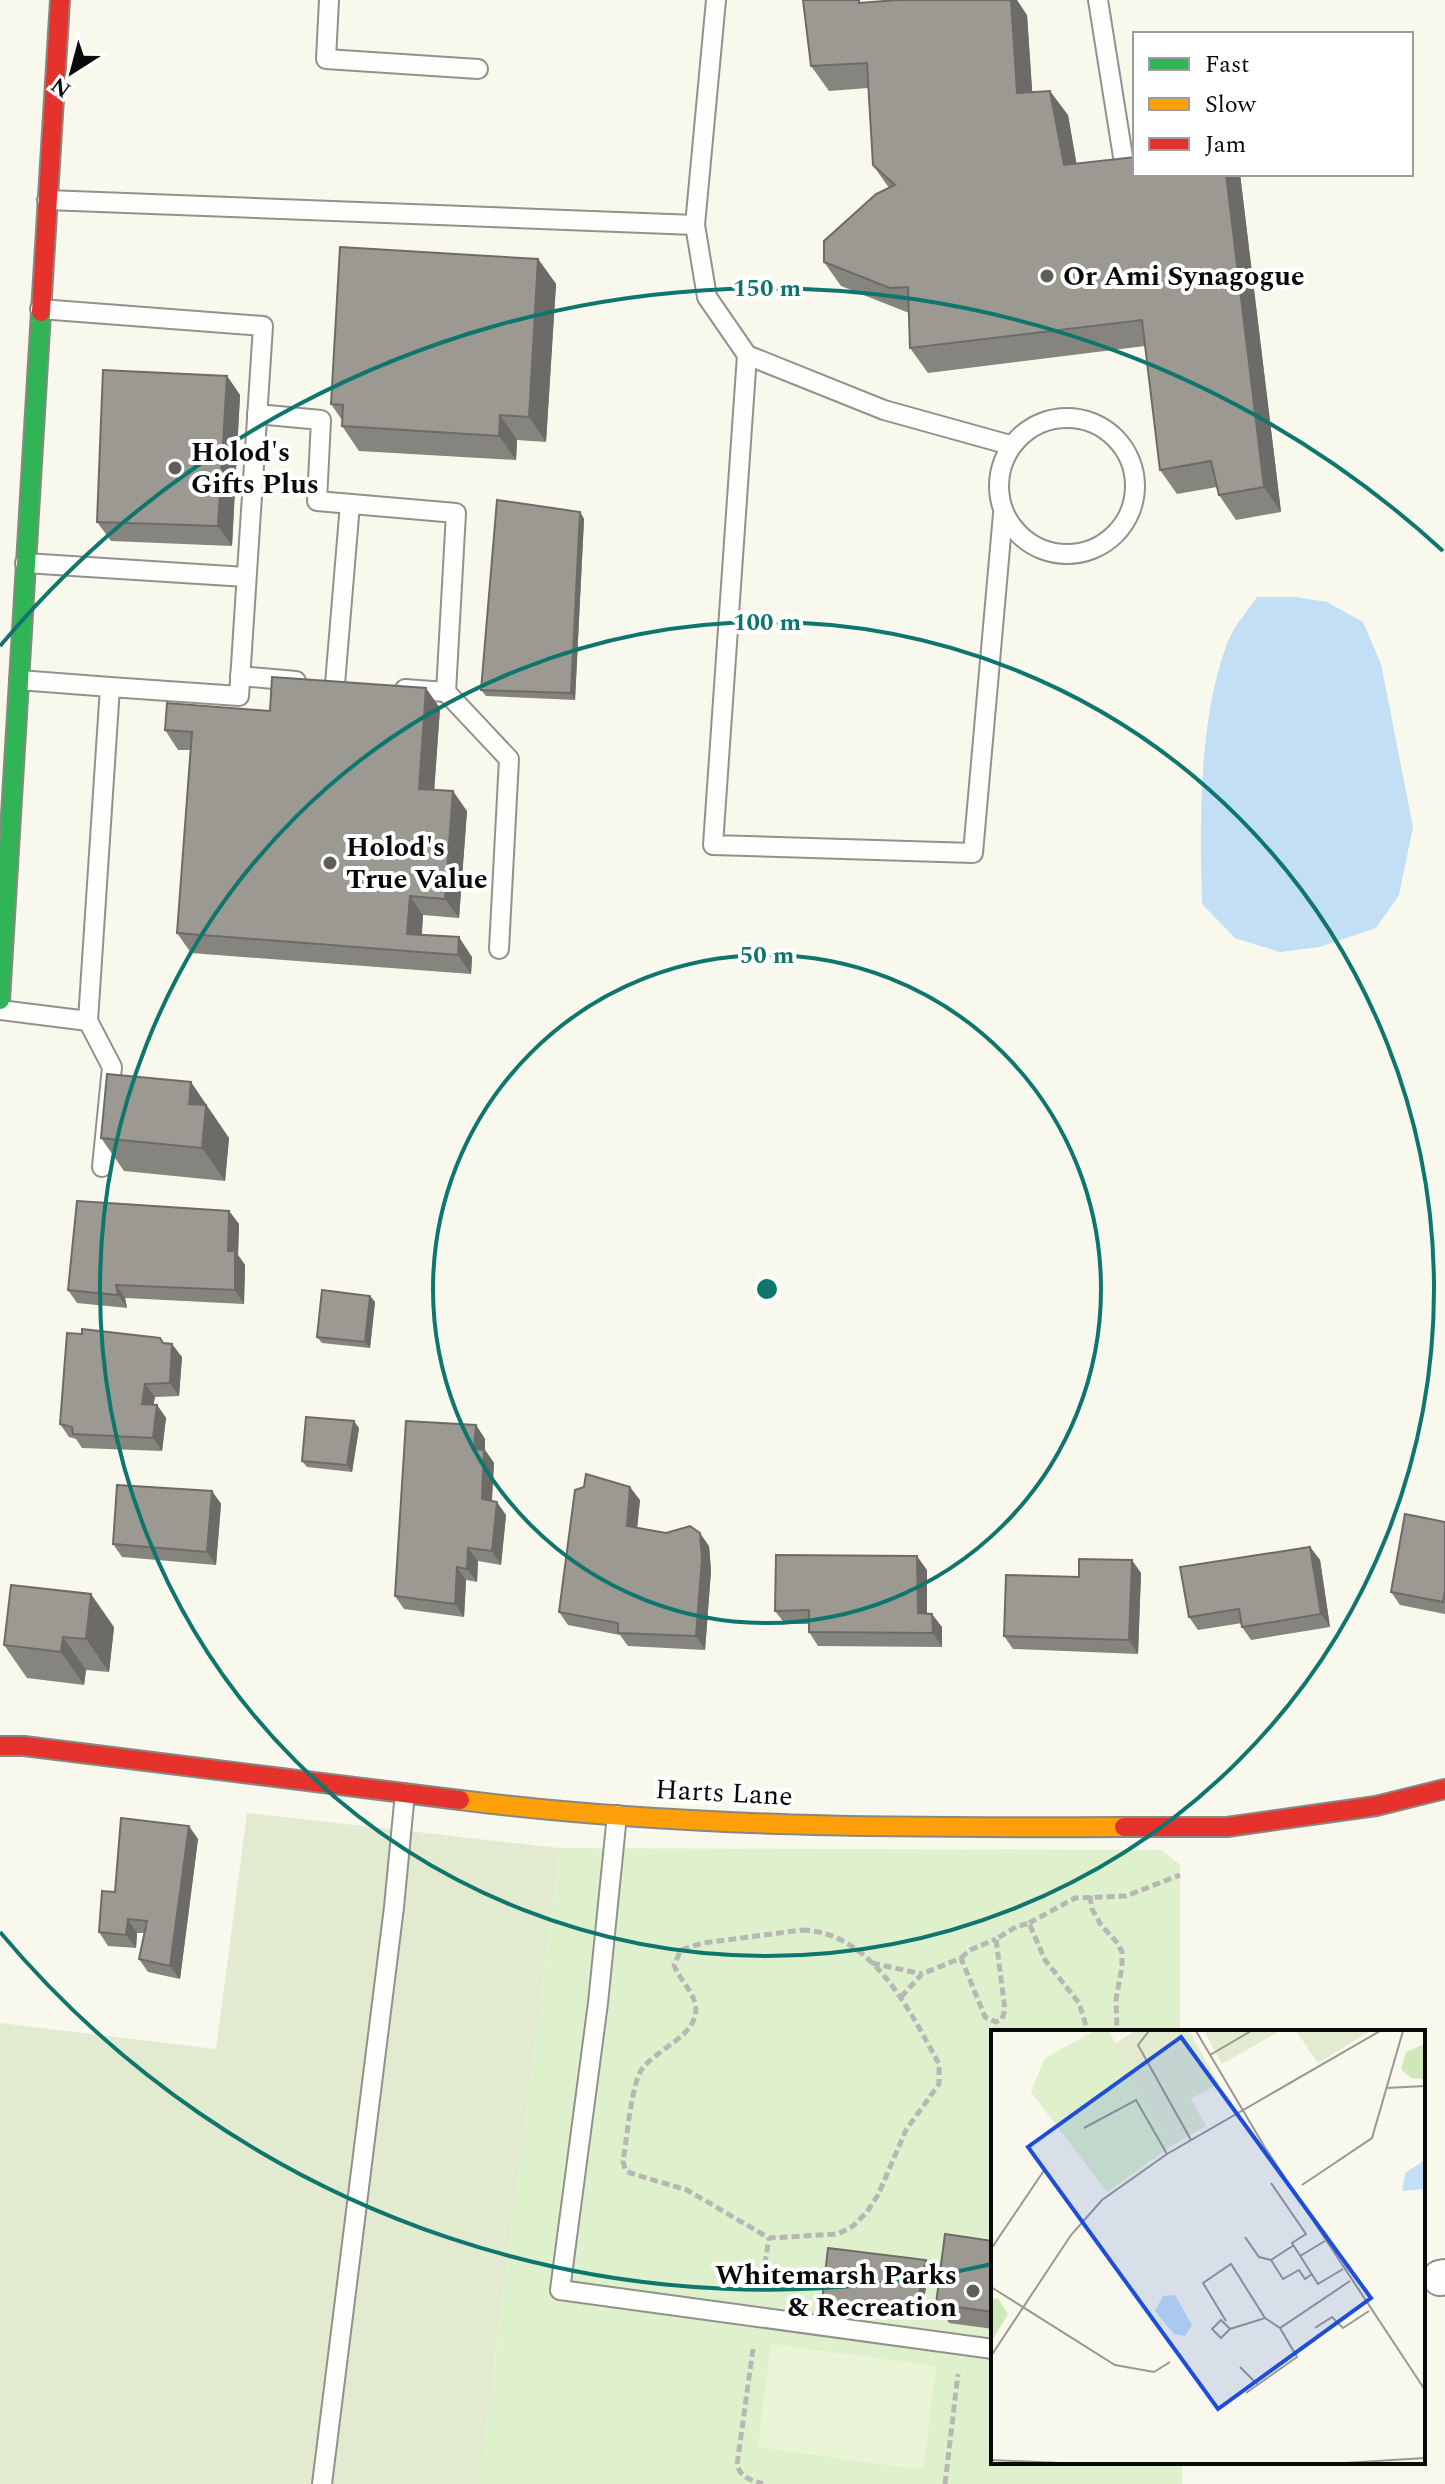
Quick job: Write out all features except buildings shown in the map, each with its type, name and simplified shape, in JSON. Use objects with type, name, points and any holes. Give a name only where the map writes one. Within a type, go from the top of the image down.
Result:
[{"type":"street","points":[[0,1000],[60,0]]},
{"type":"street","name":"Harts Lane","points":[[0,1746],[24,1746],[405,1793],[731,1824],[890,1828],[1227,1827],[1376,1806],[1445,1789]]},
{"type":"lane","points":[[329,0],[326,59],[478,69]]},
{"type":"lane","points":[[716,0],[695,225],[707,297],[747,355],[884,410],[1010,445]]},
{"type":"lane","points":[[1098,0],[1124,163]]},
{"type":"lane","points":[[47,200],[695,225]]},
{"type":"lane","points":[[19,680],[239,696],[263,326],[40,309]]},
{"type":"lane","points":[[747,355],[713,845],[973,853],[1003,514],[998,479],[1010,445],[1038,423],[1073,417],[1107,430],[1130,458],[1135,493],[1122,527],[1095,549],[1059,555],[1026,542],[1003,514]]},
{"type":"lane","points":[[257,414],[321,420],[317,501],[456,513],[446,692]]},
{"type":"lane","points":[[240,676],[343,684],[350,504]]},
{"type":"lane","points":[[25,563],[246,577]]},
{"type":"lane","points":[[102,1167],[112,1067],[88,1021],[110,687]]},
{"type":"lane","points":[[382,687],[446,692],[509,759],[499,949]]},
{"type":"lane","points":[[0,1010],[88,1021]]},
{"type":"lane","points":[[322,2484],[394,1907],[405,1793]]},
{"type":"lane","points":[[617,1815],[598,2003],[560,2290],[991,2349]]},
{"type":"path","points":[[901,1997],[922,1974],[961,1958],[970,1950],[1075,1898],[1126,1896],[1189,1873]]},
{"type":"path","points":[[1090,1896],[1092,1909],[1101,1925],[1122,1952],[1116,1999],[1117,2030]]},
{"type":"path","points":[[1029,1923],[1045,1960],[1079,2003],[1087,2030]]},
{"type":"path","points":[[802,1930],[829,1935],[871,1962],[901,1997],[939,2064],[939,2084],[901,2140],[878,2195],[853,2226],[838,2234],[769,2238],[687,2190],[625,2169],[623,2161],[641,2071],[689,2027],[695,2016],[690,1990],[677,1972],[676,1957],[688,1946],[802,1930]]},
{"type":"path","points":[[961,1958],[985,2017],[996,2022],[1002,2019],[1005,2010],[996,1939]]},
{"type":"path","points":[[871,1962],[922,1974]]},
{"type":"path","points":[[760,2292],[769,2238]]},
{"type":"path","points":[[755,2336],[737,2465],[747,2478],[763,2484]]},
{"type":"path","points":[[945,2484],[961,2346]]},
{"type":"green space","points":[[247,1813],[560,1848],[479,2484],[0,2484],[0,2023],[216,2049]]},
{"type":"green space","points":[[560,1848],[1162,1850],[1180,1865],[1180,2030],[991,2030],[991,2464],[1182,2464],[1182,2484],[479,2484]]},
{"type":"green space","points":[[771,2344],[936,2366],[923,2470],[758,2447]]},
{"type":"water","points":[[1257,597],[1296,597],[1327,602],[1363,622],[1381,664],[1413,827],[1399,895],[1376,928],[1320,947],[1280,952],[1235,938],[1202,904],[1201,806],[1211,706],[1230,638]]},
{"type":"traffic: fast","points":[[0,1000],[41,312]]},
{"type":"traffic: slow","points":[[460,1800],[709,1821],[875,1826],[1124,1827]]},
{"type":"traffic: jam","points":[[41,312],[60,0]]},
{"type":"traffic: jam","points":[[0,1746],[24,1746],[460,1800]]},
{"type":"traffic: jam","points":[[1124,1827],[1227,1827],[1376,1806],[1445,1789]]},
{"type":"place","name":"Or Ami Synagogue","points":[[1047,276]]},
{"type":"place","name":"Holod's Gifts Plus","points":[[175,468]]},
{"type":"place","name":"Holod's True Value","points":[[330,863]]},
{"type":"place","name":"Whitemarsh Parks & Recreation","points":[[973,2291]]}]
